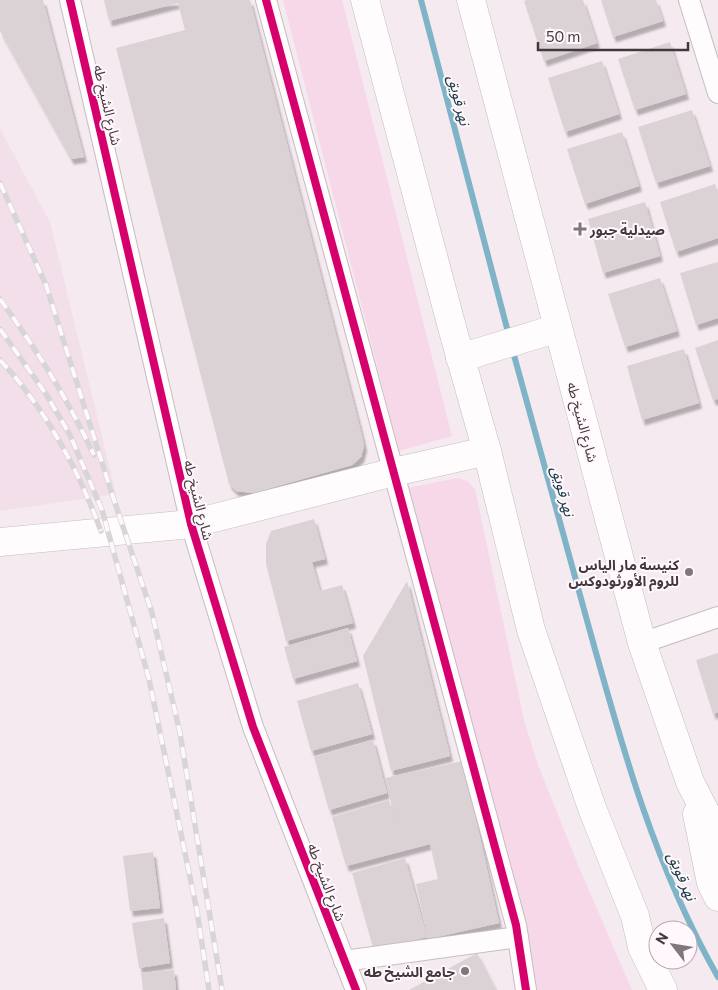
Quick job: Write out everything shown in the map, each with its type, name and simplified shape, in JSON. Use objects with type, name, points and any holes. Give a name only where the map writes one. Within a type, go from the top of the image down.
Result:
[{"type":"main road","points":[[365,0],[460,358],[487,451],[531,630],[592,808],[635,916],[642,947],[664,990]]},
{"type":"main road","name":"شارع الشيخ طه","points":[[471,0],[642,644],[690,782],[718,837]]},
{"type":"main road","points":[[460,358],[558,328]]},
{"type":"main road","points":[[0,542],[191,524],[394,472],[487,451]]},
{"type":"main road","points":[[690,782],[711,883],[718,897]]},
{"type":"main road","points":[[635,916],[648,932]]},
{"type":"main road","points":[[672,970],[683,990]]},
{"type":"street","name":"شارع الشيخ طه","points":[[70,0],[191,524],[253,727],[356,990]]},
{"type":"street","points":[[266,0],[518,936],[526,990]]},
{"type":"street","points":[[689,0],[718,93]]},
{"type":"street","points":[[642,644],[718,618]]},
{"type":"street","points":[[344,961],[518,936]]},
{"type":"shaded area","points":[[283,0],[342,0],[452,436],[399,451]]},
{"type":"shaded area","points":[[0,129],[50,222],[116,494],[0,511]]},
{"type":"shaded area","points":[[457,478],[467,481],[475,489],[524,720],[538,765],[578,865],[632,990],[529,990],[501,850],[408,488]]},
{"type":"building","points":[[0,0],[43,0],[84,157],[71,159],[0,31]]},
{"type":"building","points":[[104,0],[250,0],[362,436],[364,446],[361,457],[352,465],[253,493],[236,491],[229,484],[116,48],[185,30],[178,3],[109,21]]},
{"type":"building","points":[[583,0],[597,43],[544,61],[524,1]]},
{"type":"building","points":[[601,0],[656,0],[663,21],[613,37]]},
{"type":"building","points":[[670,42],[686,94],[635,110],[618,59]]},
{"type":"building","points":[[602,61],[619,114],[565,132],[548,78]]},
{"type":"building","points":[[692,110],[710,166],[656,183],[638,127]]},
{"type":"building","points":[[622,132],[639,186],[585,204],[567,149]]},
{"type":"building","points":[[715,184],[718,193],[718,238],[676,252],[660,202]]},
{"type":"building","points":[[645,202],[660,256],[603,273],[588,219]]},
{"type":"building","points":[[718,262],[718,318],[696,325],[680,273]]},
{"type":"building","points":[[660,278],[677,331],[625,347],[608,294]]},
{"type":"building","points":[[718,340],[718,399],[713,400],[695,348]]},
{"type":"building","points":[[684,349],[699,403],[642,420],[627,366]]},
{"type":"building","points":[[314,519],[325,559],[312,562],[320,591],[342,585],[353,623],[286,641],[266,564],[266,544],[271,531]]},
{"type":"building","points":[[407,581],[450,756],[391,771],[363,656]]},
{"type":"building","points":[[348,628],[357,661],[293,679],[284,647]]},
{"type":"building","points":[[718,653],[718,712],[713,714],[696,660]]},
{"type":"building","points":[[358,683],[372,734],[311,751],[297,701]]},
{"type":"building","points":[[373,740],[387,793],[329,810],[314,757]]},
{"type":"building","points":[[463,761],[499,923],[428,939],[416,884],[438,879],[430,844],[346,866],[332,817],[389,800],[396,823],[385,778]]},
{"type":"building","points":[[153,852],[160,908],[130,911],[123,856]]},
{"type":"building","points":[[405,858],[427,937],[374,951],[352,873]]},
{"type":"building","points":[[164,918],[170,963],[139,968],[132,923]]},
{"type":"building","name":"جامع الشيخ طه","points":[[477,953],[496,990],[409,990]]},
{"type":"building","points":[[174,970],[176,990],[143,990],[141,973]]},
{"type":"waterway","name":"نهر قويق","points":[[421,0],[509,336]]},
{"type":"waterway","name":"نهر قويق","points":[[512,348],[627,760],[675,892],[695,935],[718,977]]},
{"type":"railway","points":[[0,183],[46,285],[152,613],[180,733],[222,990]]},
{"type":"railway","points":[[0,299],[51,375],[94,455]]},
{"type":"railway","points":[[0,329],[46,394],[70,435],[102,510],[149,679],[197,911],[209,990]]},
{"type":"railway","points":[[0,360],[32,398],[59,440],[82,485],[101,531]]},
{"type":"cycle path","points":[[70,0],[191,524],[253,727],[356,990]]},
{"type":"cycle path","points":[[266,0],[516,925],[526,990]]},
{"type":"place","name":"صيدلية جبور","points":[[580,229]]},
{"type":"place","name":"كنيسة مار الياس للروم الأورثودوكس","points":[[689,572]]},
{"type":"place","name":"جامع الشيخ طه","points":[[465,971]]}]
